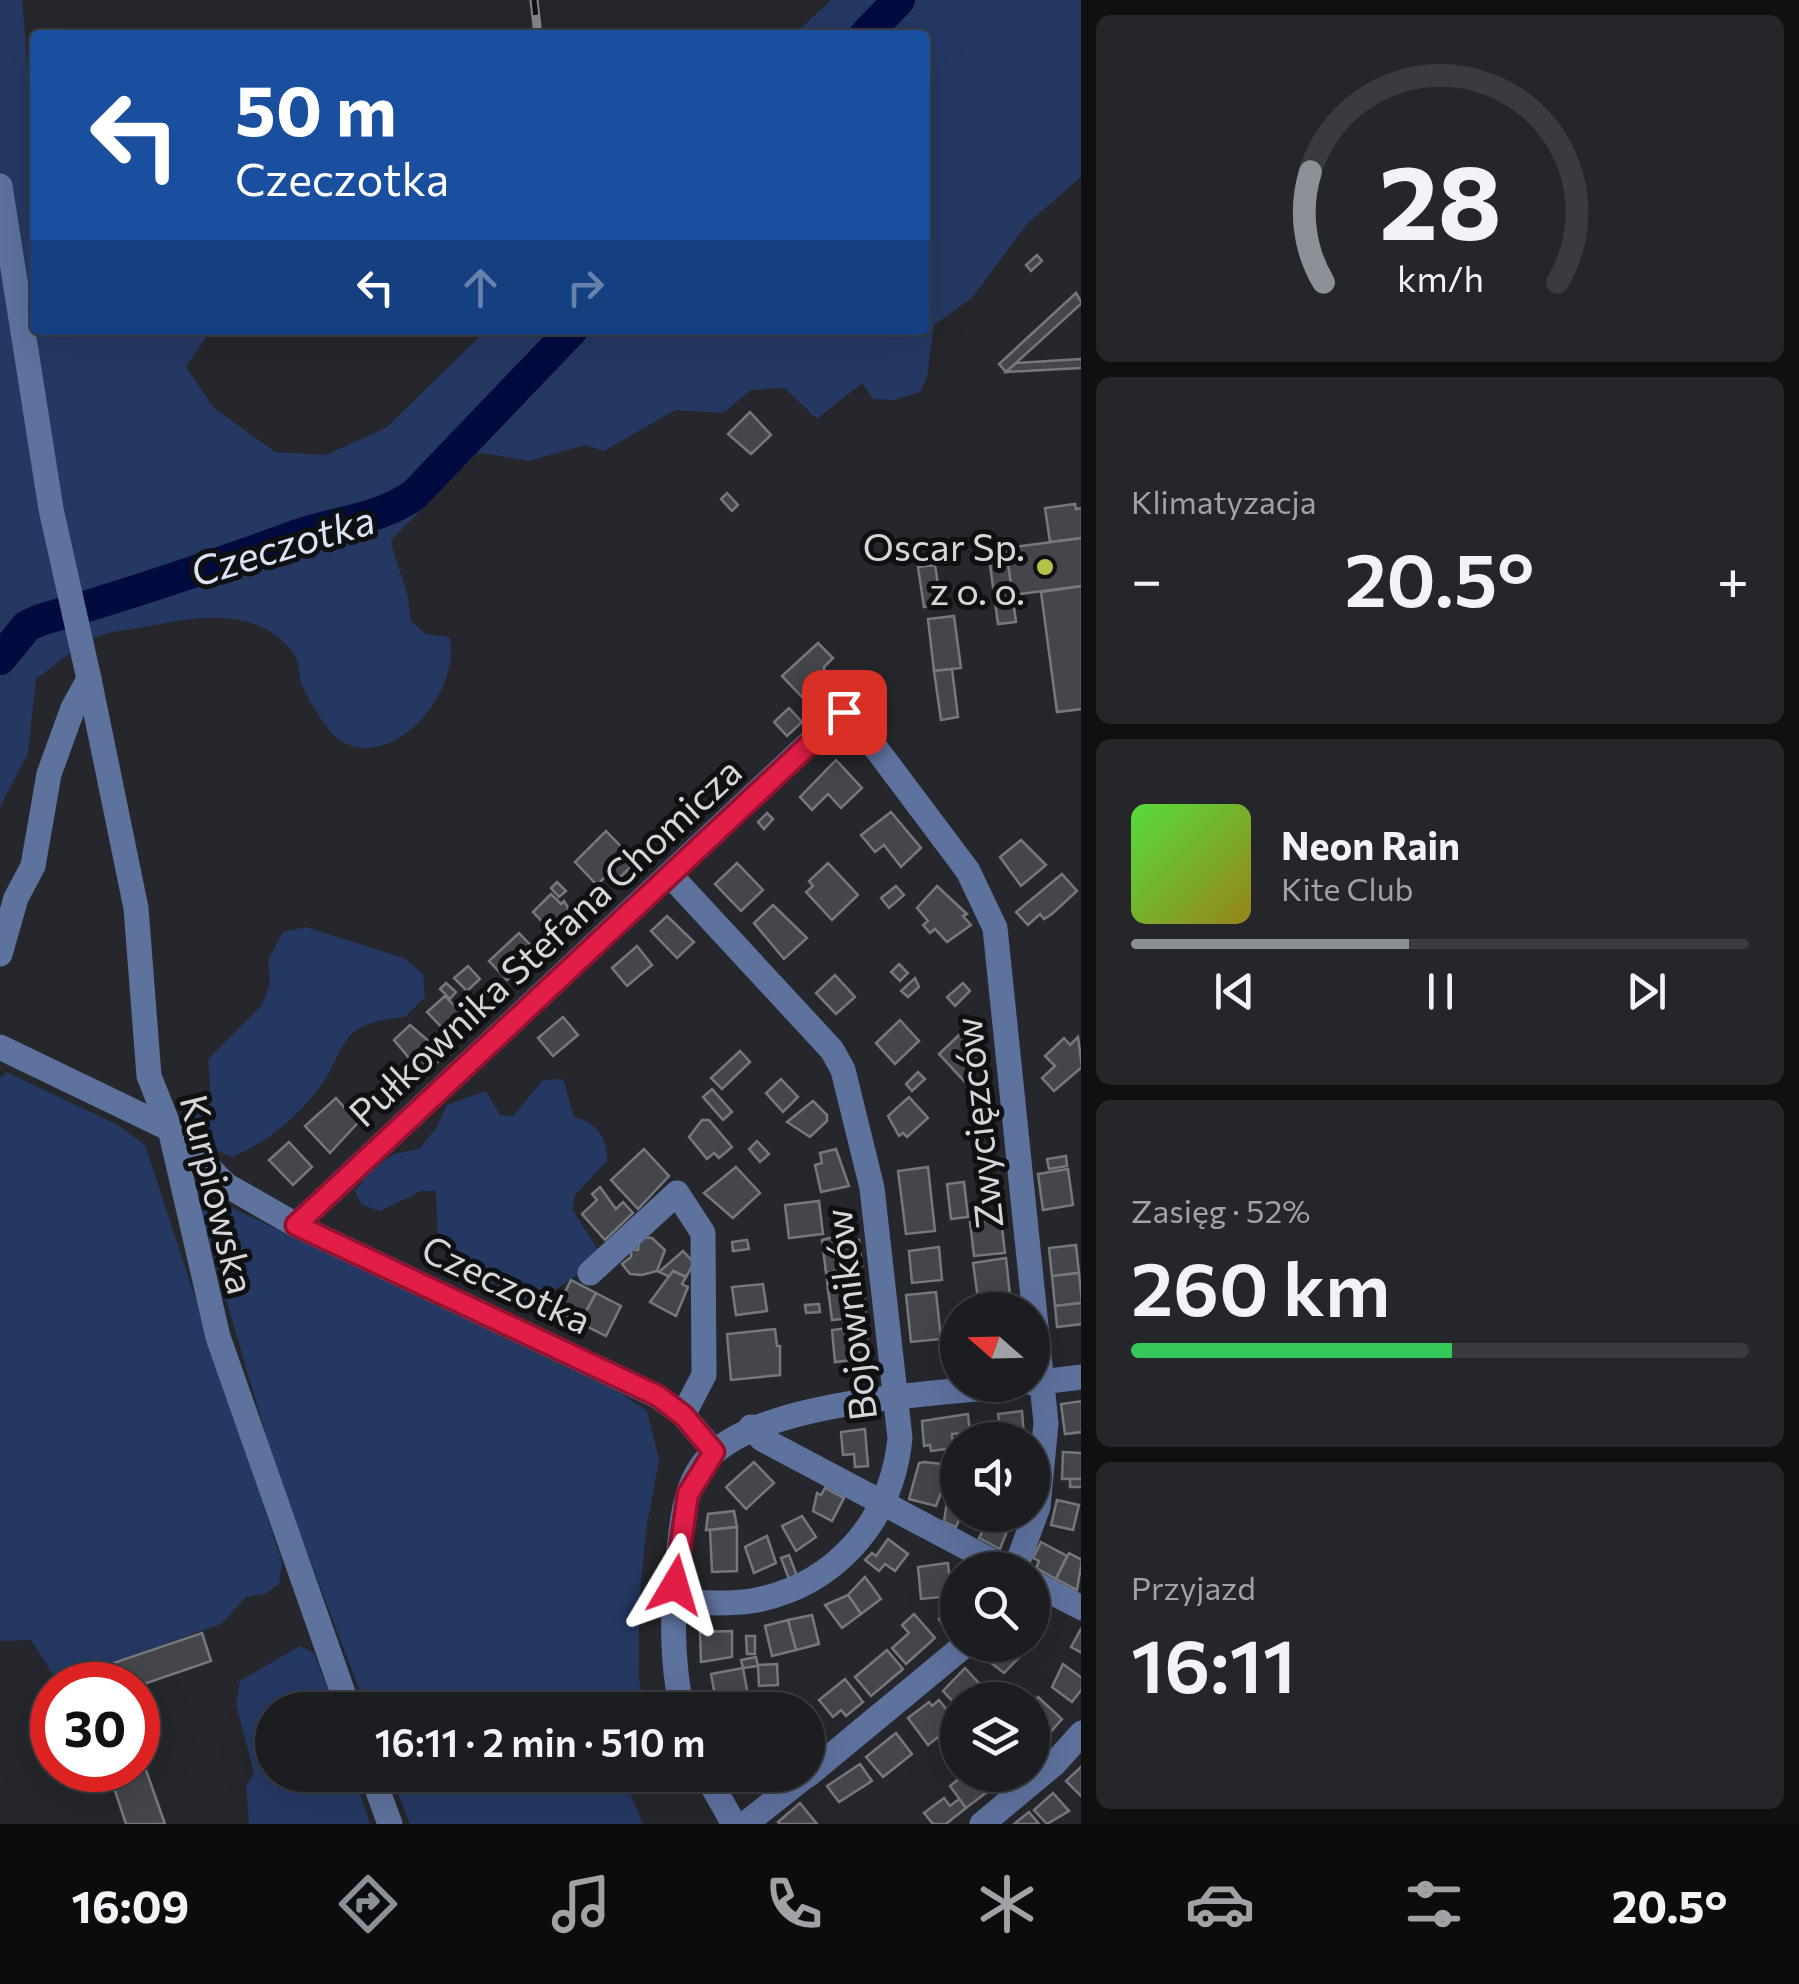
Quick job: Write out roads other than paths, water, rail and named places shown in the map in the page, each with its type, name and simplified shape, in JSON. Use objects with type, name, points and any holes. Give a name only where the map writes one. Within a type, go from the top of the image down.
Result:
[{"type":"street","name":"Kurpiowska","points":[[0,186],[72,611],[136,908],[149,1076],[170,1128],[218,1338],[343,1692]]},
{"type":"street","points":[[0,954],[16,898],[33,866],[48,774],[72,708],[89,679]]},
{"type":"street","name":"Pułkownika Stefana Chomicza","points":[[296,1225],[844,712]]},
{"type":"street","name":"Zwycięzców","points":[[844,712],[857,719],[968,871],[992,918],[1029,1292]]},
{"type":"street","name":"Bojowników","points":[[671,876],[838,1059],[872,1188],[898,1400],[898,1455],[884,1503],[853,1548],[800,1586],[739,1603],[674,1602]]},
{"type":"street","name":"Czeczotka","points":[[0,1047],[170,1128],[226,1185],[296,1225],[658,1396],[684,1416],[714,1452]]},
{"type":"street","points":[[590,1272],[677,1193],[703,1233],[704,1375],[684,1416]]},
{"type":"street","points":[[1050,1381],[1081,1377]]},
{"type":"street","points":[[679,1692],[673,1649],[674,1602],[688,1494],[714,1452],[752,1427],[791,1414],[940,1395]]},
{"type":"street","name":"Zwycięzców","points":[[1021,1552],[1032,1531],[1042,1487],[1046,1424],[1042,1402]]},
{"type":"street","points":[[752,1427],[762,1439],[978,1552]]},
{"type":"street","points":[[1050,1591],[1081,1607]]},
{"type":"street","points":[[825,1760],[944,1662]]},
{"type":"street","points":[[982,1824],[1054,1764],[1081,1734]]},
{"type":"street","points":[[378,1792],[390,1824]]},
{"type":"street","points":[[716,1792],[734,1824]]},
{"type":"street","points":[[745,1824],[785,1792]]},
{"type":"waterway","name":"Czeczotka","points":[[870,30],[899,0]]},
{"type":"waterway","name":"Czeczotka","points":[[0,659],[27,626],[40,620],[400,503],[414,495],[567,335]]},
{"type":"railway","points":[[534,0],[537,30]]},
{"type":"place","name":"Oscar Sp. z o. o.","points":[[1045,567]]}]
